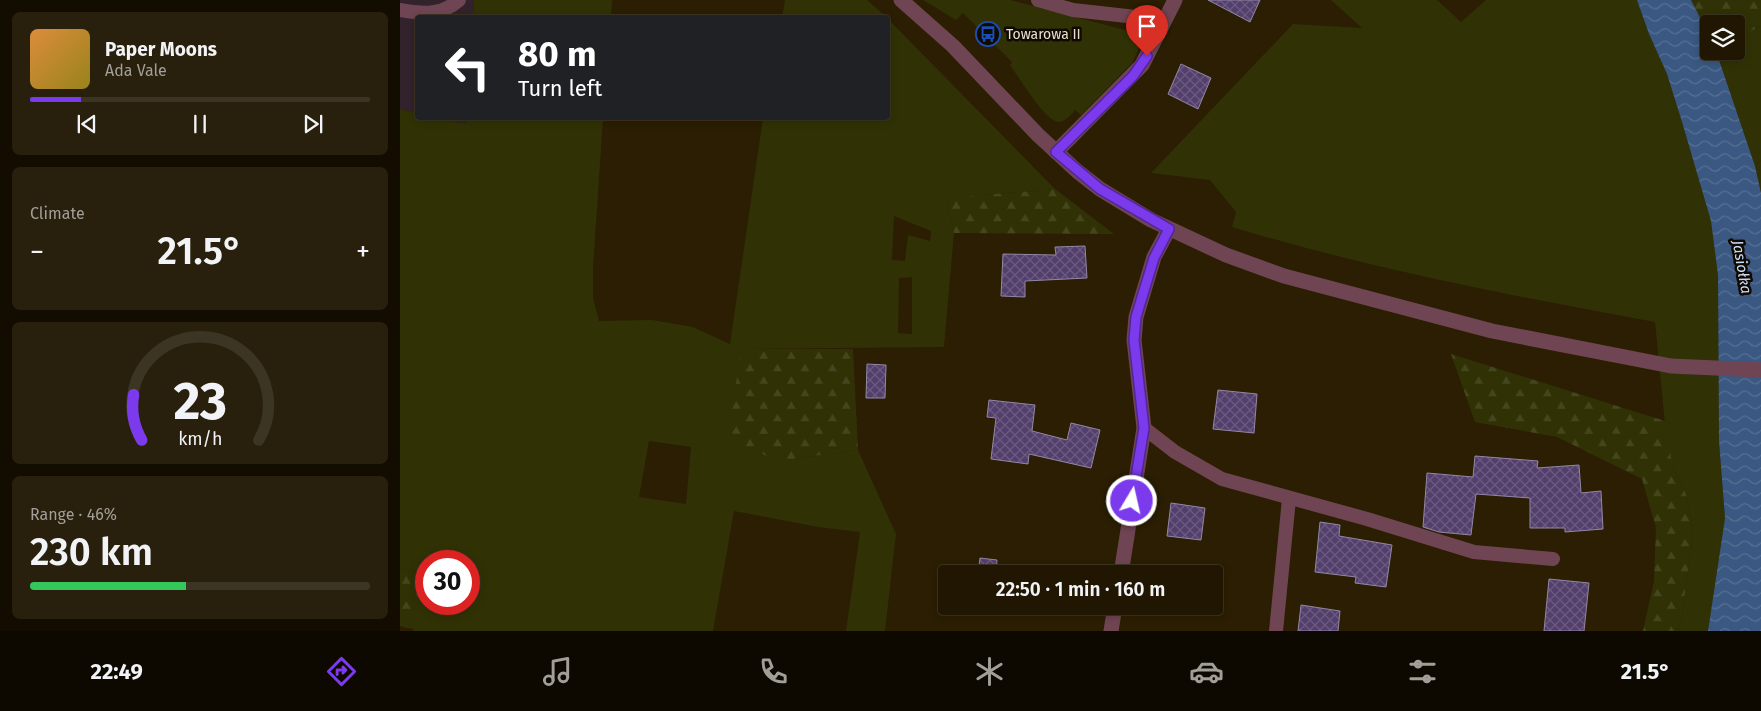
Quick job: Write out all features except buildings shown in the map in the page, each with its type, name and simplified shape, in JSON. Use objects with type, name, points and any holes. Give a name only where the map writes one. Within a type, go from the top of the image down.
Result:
[{"type":"street","points":[[901,0],[953,46],[1056,152],[1100,189],[1169,229],[1226,255],[1284,276],[1492,331],[1671,366],[1761,370]]},
{"type":"street","points":[[1056,152],[1142,65],[1175,0]]},
{"type":"street","points":[[1122,565],[1144,428],[1134,340],[1136,317],[1154,258],[1169,229]]},
{"type":"street","points":[[1111,631],[1114,615]]},
{"type":"lane","points":[[400,10],[435,13],[448,8],[458,0]]},
{"type":"lane","points":[[1038,0],[1073,10],[1136,17],[1162,27]]},
{"type":"lane","points":[[1144,428],[1175,452],[1222,479],[1289,499],[1368,519],[1474,552],[1553,559]]},
{"type":"lane","points":[[1276,631],[1289,499]]},
{"type":"shaded area","points":[[400,0],[474,0],[473,15],[415,15],[415,113],[400,109]]},
{"type":"shaded area","points":[[445,120],[467,120],[466,125]]},
{"type":"green space","points":[[474,0],[612,0],[611,15],[473,15]]},
{"type":"green space","points":[[785,0],[867,0],[884,15],[782,15]]},
{"type":"green space","points":[[923,0],[1010,0],[1125,30],[1135,36],[1139,48],[1132,63],[1081,115],[1075,110],[1066,119],[1059,122],[1053,120],[1040,107],[1010,65],[1012,62],[963,13],[956,20]]},
{"type":"green space","points":[[1331,0],[1437,0],[1461,22],[1486,0],[1637,0],[1649,34],[1667,74],[1682,122],[1711,221],[1718,275],[1719,441],[1725,518],[1708,631],[1678,631],[1693,535],[1686,494],[1673,470],[1667,444],[1655,322],[1495,292],[1389,269],[1232,227],[1236,212],[1210,180],[1151,173],[1293,24],[1362,28]]},
{"type":"green space","points":[[1691,0],[1761,0],[1761,26],[1745,34],[1745,15],[1700,15],[1700,18]]},
{"type":"green space","points":[[890,21],[1055,189],[946,198],[954,233],[944,347],[741,349],[778,461],[858,450],[896,534],[885,631],[846,631],[860,532],[818,527],[734,511],[713,631],[413,631],[416,615],[480,615],[480,550],[415,550],[415,571],[400,568],[400,109],[415,113],[415,120],[446,120],[466,124],[467,120],[603,120],[593,268],[593,298],[599,321],[652,320],[693,327],[730,344],[763,120],[890,120]],"holes":[[[894,216],[931,231],[930,241],[908,235],[905,261],[892,260]],[[912,277],[912,334],[898,333],[899,278]],[[649,441],[691,447],[686,504],[639,497]]]},
{"type":"green space","points":[[1761,26],[1761,160],[1755,166],[1719,60],[1745,60],[1745,34]]},
{"type":"green space","points":[[1761,160],[1761,193],[1755,166]]},
{"type":"green space","points":[[1055,189],[1114,234],[954,233],[946,198]]},
{"type":"green space","points":[[741,349],[853,349],[858,450],[778,461],[728,439]]},
{"type":"green space","points":[[1451,354],[1665,421],[1673,470],[1686,494],[1693,535],[1678,631],[1643,631],[1654,581],[1656,528],[1642,479],[1557,437],[1475,422]]},
{"type":"green space","points":[[400,568],[415,571],[416,615],[414,629],[400,626]]},
{"type":"water","name":"Jasiołka","points":[[1637,0],[1691,0],[1700,18],[1700,60],[1719,60],[1755,166],[1761,193],[1761,631],[1708,631],[1725,518],[1719,441],[1718,275],[1711,221],[1667,74],[1649,34]]},
{"type":"place","name":"Towarowa II","points":[[988,34]]},
{"type":"route","points":[[1132,501],[1144,428],[1134,340],[1136,317],[1154,258],[1169,229],[1100,189],[1056,152],[1133,76],[1147,56]]}]
